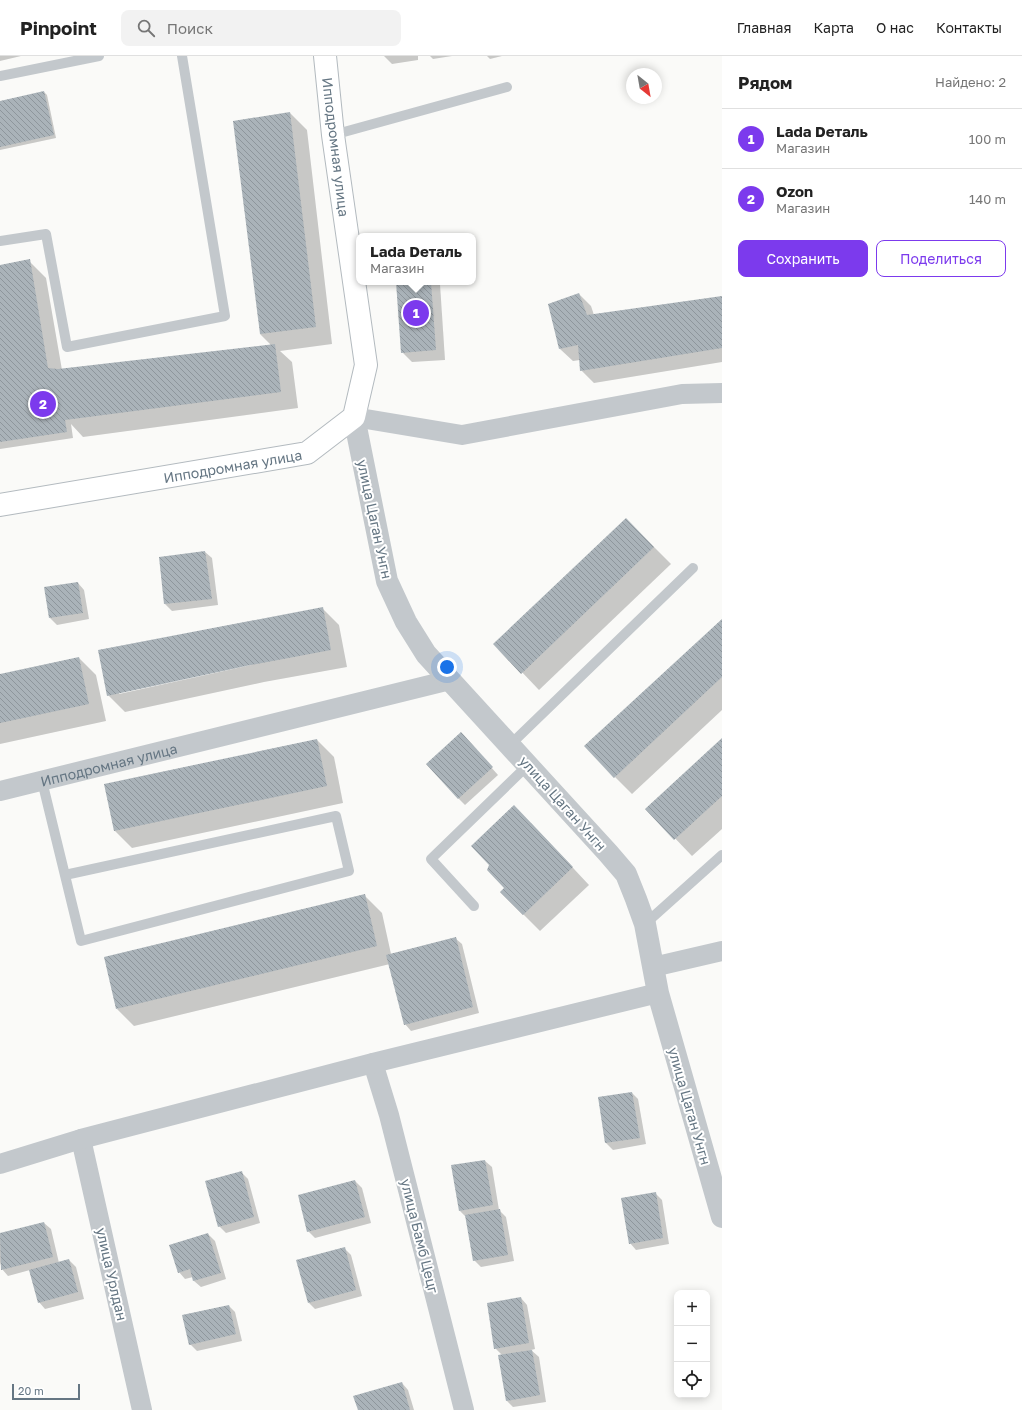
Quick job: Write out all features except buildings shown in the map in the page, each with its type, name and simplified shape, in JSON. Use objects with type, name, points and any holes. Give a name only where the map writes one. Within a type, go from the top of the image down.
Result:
[{"type":"main road","name":"Ипподромная улица","points":[[0,505],[307,453],[354,417],[366,365],[333,135],[325,56]]},
{"type":"street","points":[[354,417],[462,435],[682,394],[722,393]]},
{"type":"street","name":"улица Цаган Унгн","points":[[354,417],[387,581],[406,622],[426,654],[626,874],[645,924],[658,993],[722,1217]]},
{"type":"street","name":"Ипподромная улица","points":[[0,790],[42,781],[450,680]]},
{"type":"street","points":[[653,967],[722,951]]},
{"type":"street","points":[[0,1164],[81,1138],[373,1063],[658,993]]},
{"type":"street","name":"улица Бамб Цецг","points":[[373,1063],[389,1115],[464,1410]]},
{"type":"street","name":"улица Урлдан","points":[[81,1138],[142,1410]]},
{"type":"lane","points":[[0,76],[99,56]]},
{"type":"lane","points":[[0,241],[46,234],[67,347],[225,316],[182,56]]},
{"type":"lane","points":[[333,135],[507,87]]},
{"type":"lane","points":[[510,745],[693,568]]},
{"type":"lane","points":[[474,906],[431,860],[528,765]]},
{"type":"lane","points":[[42,781],[81,941],[349,871],[336,816],[65,875]]},
{"type":"lane","points":[[645,924],[722,855]]},
{"type":"place","name":"Lada Dеталь","points":[[416,313]]},
{"type":"place","name":"Ozon","points":[[43,404]]}]
